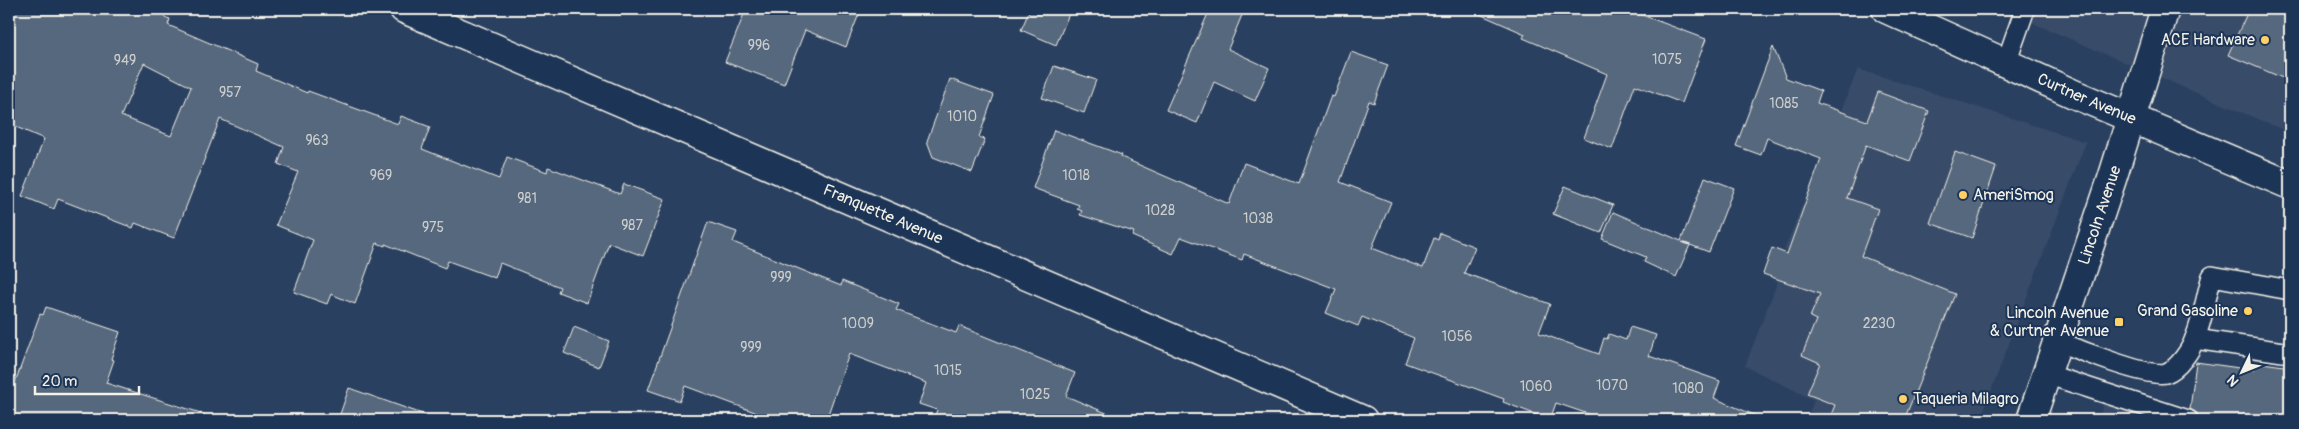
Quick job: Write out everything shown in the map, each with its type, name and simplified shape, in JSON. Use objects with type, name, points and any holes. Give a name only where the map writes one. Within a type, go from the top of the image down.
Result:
[{"type":"street","name":"Franquette Avenue","points":[[404,9],[1363,420]]},
{"type":"street","name":"Curtner Avenue","points":[[1886,9],[2006,63],[2290,185]]},
{"type":"street","name":"Lincoln Avenue","points":[[2031,420],[2165,9]]},
{"type":"lane","points":[[2006,63],[2025,9]]},
{"type":"lane","points":[[2057,341],[2110,361],[2153,372],[2165,373],[2176,368],[2195,339],[2212,276],[2283,292]]},
{"type":"lane","points":[[2195,339],[2279,348]]},
{"type":"lane","points":[[2046,374],[2188,420]]},
{"type":"shaded area","points":[[2000,9],[2290,9],[2290,133]]},
{"type":"shaded area","points":[[1858,69],[2086,142],[1980,420],[1806,420],[1814,400],[1745,366],[1789,252],[1784,250]]},
{"type":"shaded area","points":[[2110,386],[2209,420],[2098,420]]},
{"type":"building","points":[[9,9],[168,9],[164,17],[170,19],[168,25],[258,64],[256,71],[307,93],[308,91],[398,124],[401,116],[430,127],[422,149],[499,179],[507,157],[547,172],[548,167],[620,194],[624,184],[665,199],[643,256],[609,243],[587,303],[558,292],[560,287],[500,263],[495,278],[448,261],[445,268],[385,244],[385,246],[377,243],[355,304],[331,294],[327,304],[294,292],[313,240],[276,225],[298,172],[278,164],[284,147],[220,119],[174,238],[135,223],[133,228],[58,199],[54,209],[22,196],[44,139],[9,124]],"holes":[[[144,63],[191,87],[171,136],[121,116]]]},
{"type":"building","points":[[746,9],[861,9],[846,47],[805,30],[784,84],[725,62]]},
{"type":"building","points":[[1030,9],[1071,9],[1056,45],[1021,30]]},
{"type":"building","points":[[1210,9],[1242,9],[1240,14],[1242,15],[1228,49],[1269,68],[1255,101],[1214,82],[1197,123],[1166,110]]},
{"type":"building","points":[[1468,9],[1626,9],[1706,39],[1682,103],[1635,85],[1612,149],[1584,138],[1607,74],[1523,38],[1525,34]]},
{"type":"building","name":"ACE Hardware","points":[[2249,9],[2290,9],[2290,81],[2228,55]]},
{"type":"building","points":[[1773,47],[1786,78],[1821,91],[1817,103],[1867,121],[1878,92],[1929,111],[1910,161],[1866,145],[1847,198],[1878,209],[1861,256],[1955,294],[1904,420],[1829,420],[1835,405],[1807,394],[1820,363],[1802,355],[1816,320],[1810,317],[1820,294],[1763,274],[1772,248],[1787,254],[1821,159],[1767,138],[1761,155],[1736,146]]},
{"type":"building","points":[[1351,52],[1388,65],[1374,103],[1369,101],[1340,182],[1391,202],[1372,248],[1423,268],[1434,238],[1438,240],[1440,233],[1475,247],[1464,273],[1550,304],[1539,333],[1599,354],[1604,338],[1607,339],[1609,334],[1626,340],[1630,327],[1656,335],[1649,356],[1720,381],[1714,398],[1766,420],[1606,420],[1556,403],[1550,420],[1503,402],[1504,399],[1405,363],[1414,338],[1362,317],[1358,326],[1326,313],[1336,289],[1244,254],[1242,260],[1181,237],[1173,254],[1132,236],[1134,232],[1080,215],[1082,211],[1077,209],[1079,205],[1033,188],[1054,130],[1122,155],[1121,157],[1229,204],[1244,163],[1299,184],[1331,96],[1334,97]]},
{"type":"building","points":[[1054,66],[1096,80],[1084,113],[1042,98]]},
{"type":"building","points":[[950,79],[994,95],[979,137],[985,139],[972,172],[933,157],[927,141]]},
{"type":"building","name":"AmeriSmog","points":[[1955,152],[1996,167],[1972,238],[1930,223]]},
{"type":"building","points":[[1705,177],[1734,188],[1709,252],[1682,242],[1690,245],[1676,277],[1644,262],[1646,257],[1602,239],[1613,212],[1681,241]]},
{"type":"building","points":[[1565,186],[1613,205],[1601,233],[1553,214]]},
{"type":"building","points":[[708,222],[737,232],[733,242],[841,286],[842,281],[899,304],[896,310],[956,333],[959,326],[1075,373],[1066,396],[1123,420],[933,420],[937,410],[919,404],[926,383],[849,354],[826,420],[776,420],[685,386],[680,401],[648,390]]},
{"type":"building","points":[[46,307],[120,332],[111,359],[114,360],[106,383],[204,414],[204,420],[9,420],[9,399],[40,314],[43,315]]},
{"type":"building","points":[[574,327],[609,341],[599,367],[564,353]]},
{"type":"building","points":[[2196,362],[2254,370],[2255,362],[2284,366],[2284,374],[2290,375],[2290,420],[2199,420],[2197,413],[2190,409]]},
{"type":"building","points":[[349,388],[428,416],[428,420],[338,420]]},
{"type":"place","name":"ACE Hardware","points":[[2265,40]]},
{"type":"place","name":"AmeriSmog","points":[[1963,195]]},
{"type":"place","name":"Grand Gasoline","points":[[2248,311]]},
{"type":"place","name":"Lincoln Avenue & Curtner Avenue","points":[[2119,322]]},
{"type":"place","name":"Taqueria Milagro","points":[[1903,399]]}]
